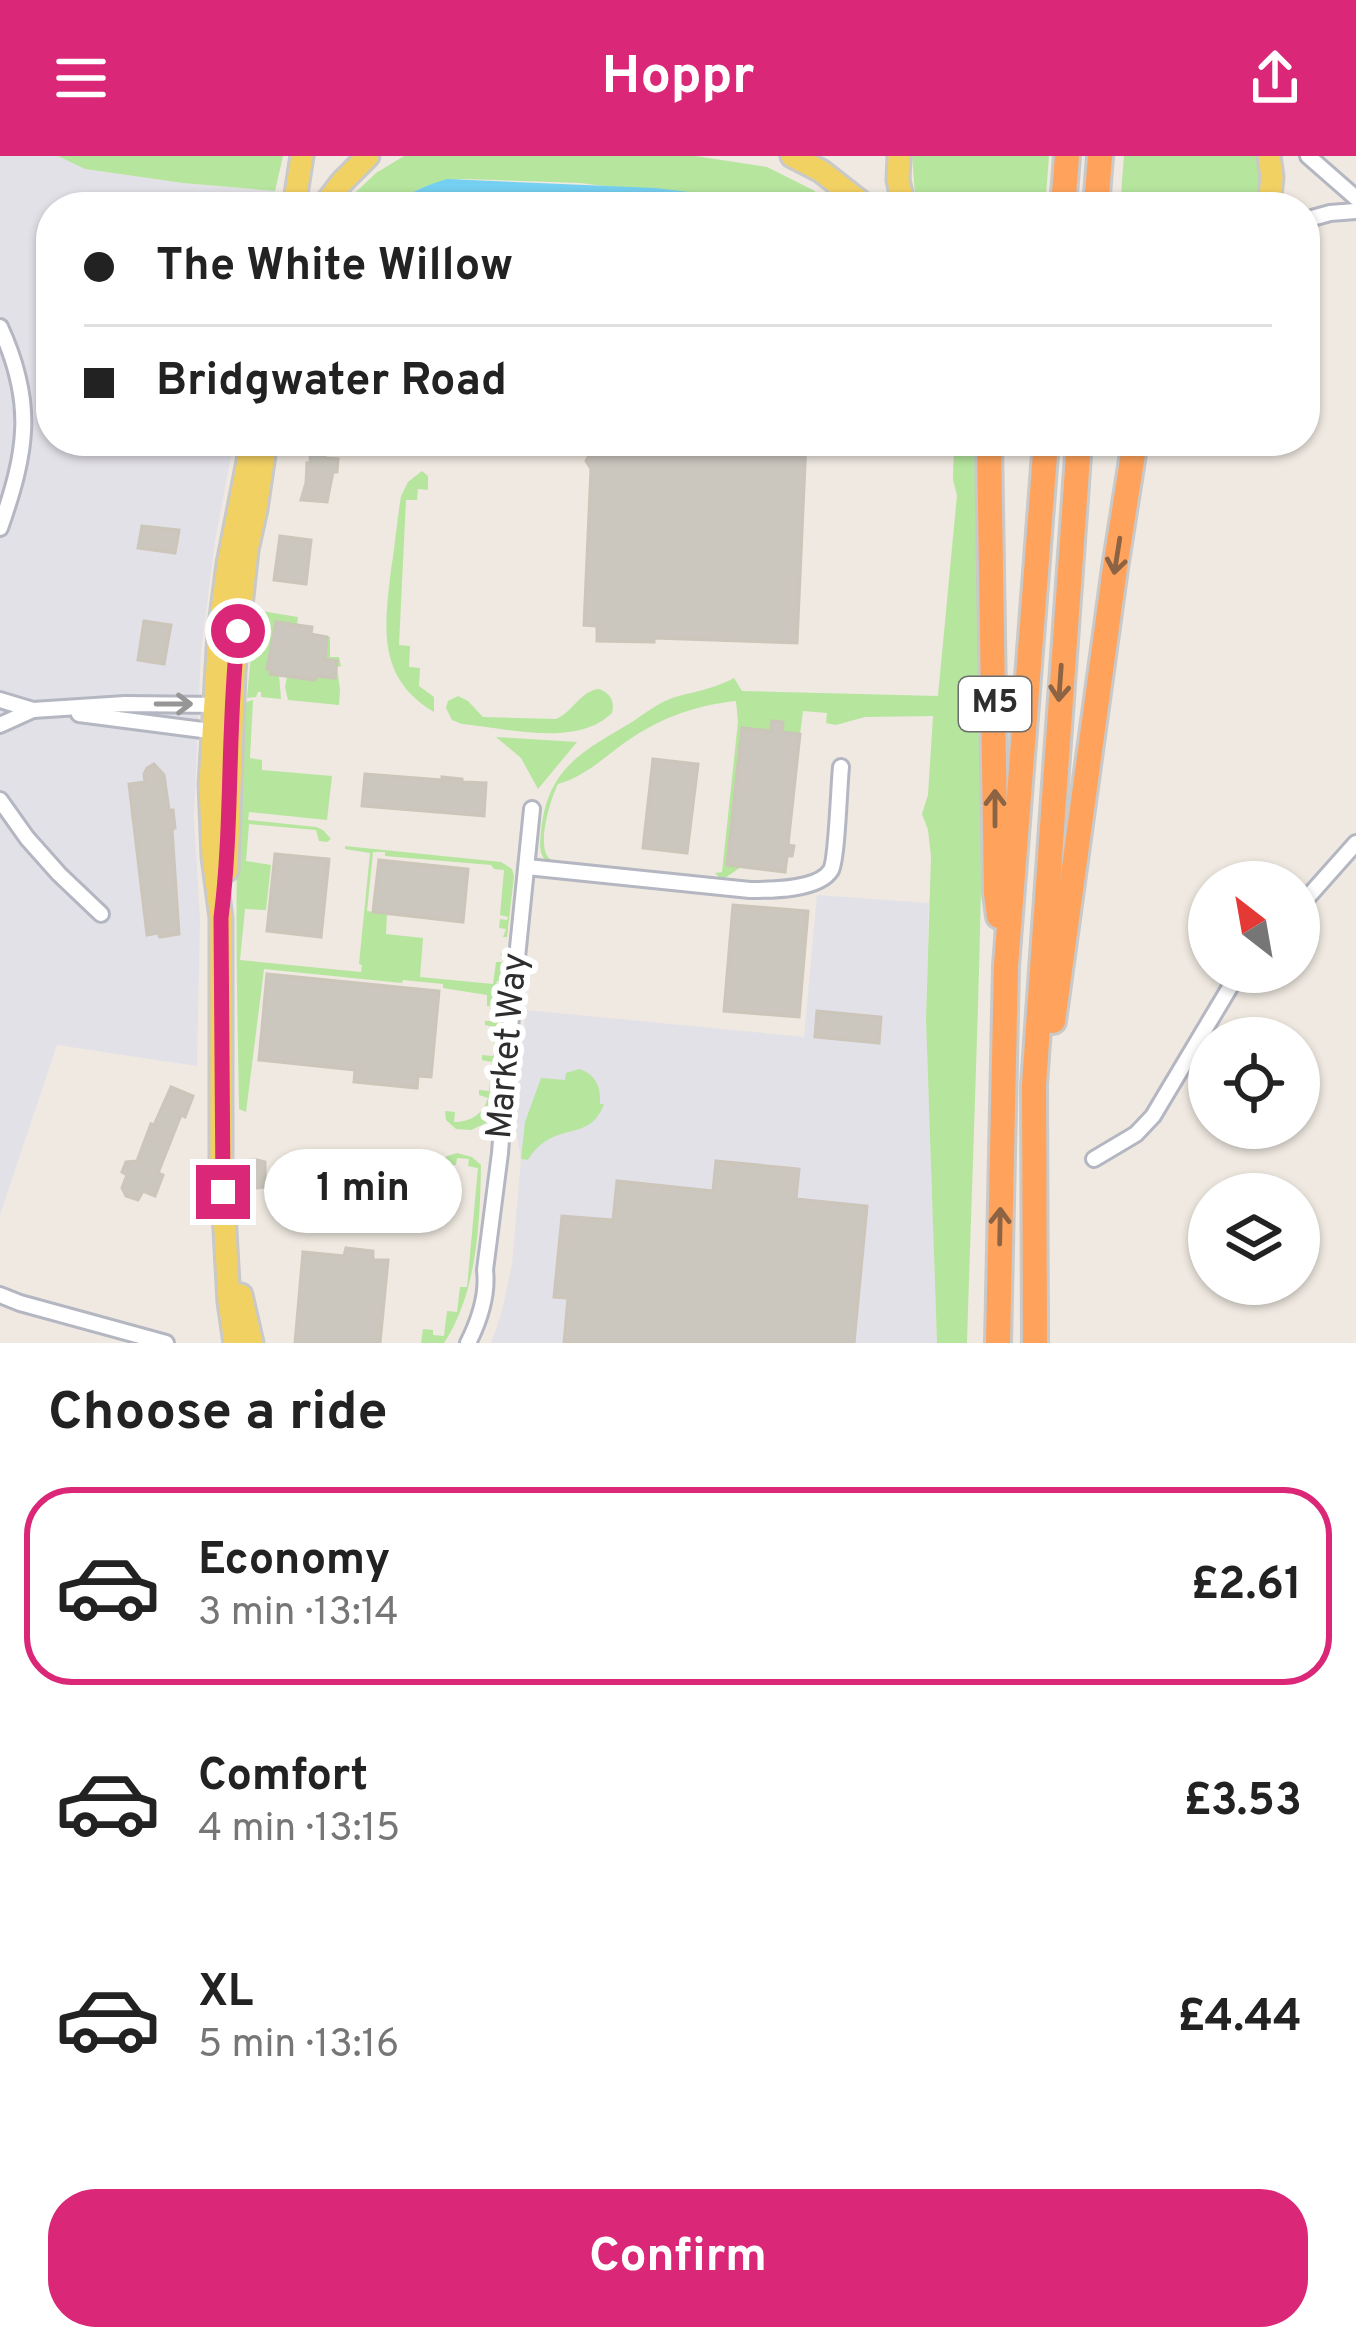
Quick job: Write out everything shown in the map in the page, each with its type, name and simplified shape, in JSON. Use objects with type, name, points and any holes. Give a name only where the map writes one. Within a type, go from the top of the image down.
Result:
[{"type":"highway","points":[[1064,192],[1066,156]]},
{"type":"highway","points":[[1097,192],[1100,156]]},
{"type":"highway","name":"M5","points":[[989,456],[996,892],[1006,966]]},
{"type":"highway","name":"M5","points":[[998,1343],[1006,966],[1045,456]]},
{"type":"highway","name":"M5","points":[[1035,1343],[1034,1085],[1077,456]]},
{"type":"highway","name":"M5","points":[[1034,1085],[1053,1022],[1133,456]]},
{"type":"main road","points":[[296,192],[302,156]]},
{"type":"main road","points":[[334,192],[368,156]]},
{"type":"main road","points":[[792,156],[848,192]]},
{"type":"main road","points":[[898,156],[901,192]]},
{"type":"main road","points":[[1269,156],[1270,192]]},
{"type":"main road","points":[[235,1343],[221,1163],[221,918],[212,833],[228,564],[249,456]]},
{"type":"main road","points":[[222,705],[264,456]]},
{"type":"main road","points":[[225,1224],[252,1343]]},
{"type":"street","points":[[1308,156],[1356,198]]},
{"type":"street","points":[[1320,216],[1356,211]]},
{"type":"street","points":[[0,327],[18,374],[25,412],[24,448],[0,528]]},
{"type":"street","points":[[0,700],[33,710],[222,705]]},
{"type":"street","points":[[0,725],[33,710]]},
{"type":"street","points":[[50,710],[221,732]]},
{"type":"street","points":[[527,867],[731,889],[775,890],[811,884],[833,867],[841,767]]},
{"type":"street","points":[[0,800],[27,838],[101,914]]},
{"type":"street","name":"Market Way","points":[[468,1343],[486,1284],[532,808]]},
{"type":"street","points":[[1320,883],[1356,843]]},
{"type":"street","points":[[1094,1159],[1136,1134],[1153,1116],[1226,993]]},
{"type":"street","name":"Market Way","points":[[458,1343],[486,1284]]},
{"type":"street","points":[[0,1295],[166,1343]]},
{"type":"shaded area","points":[[0,156],[58,156],[85,169],[275,191],[36,192],[36,456],[231,456],[201,651],[194,818],[200,919],[197,1066],[57,1045],[0,1215]]},
{"type":"shaded area","points":[[817,895],[929,903],[926,1019],[937,1343],[491,1343],[512,1265],[521,1159],[514,1117],[526,1010],[804,1037]]},
{"type":"green space","points":[[58,156],[283,156],[275,191],[85,169]]},
{"type":"green space","points":[[404,156],[695,156],[767,167],[815,192],[652,192],[580,183],[463,179],[414,192],[356,192]]},
{"type":"green space","points":[[912,156],[1049,156],[1046,192],[915,192]]},
{"type":"green space","points":[[1124,156],[1257,156],[1259,192],[1121,192]]},
{"type":"green space","points":[[954,456],[976,456],[983,704],[981,892],[967,1343],[937,1343],[926,1019],[931,856],[922,814],[928,795],[933,716],[865,717],[836,725],[826,723],[827,713],[803,711],[800,734],[742,728],[727,865],[741,867],[722,880],[715,873],[722,872],[738,722],[736,701],[668,718],[558,784],[544,843],[545,852],[558,867],[544,858],[540,844],[551,791],[570,764],[672,698],[734,678],[742,691],[938,696],[957,495]]},
{"type":"green space","points":[[422,471],[428,476],[428,490],[418,489],[417,500],[406,500],[399,645],[410,646],[409,667],[420,668],[419,686],[434,697],[434,712],[402,684],[386,631],[401,496],[408,482]]},
{"type":"green space","points":[[255,610],[298,617],[297,625],[276,623],[269,653],[268,669],[279,675],[281,699],[261,697],[261,692],[247,698]]},
{"type":"green space","points":[[327,637],[330,657],[339,657],[341,666],[337,667],[339,705],[288,700],[288,672],[316,676],[325,659]]},
{"type":"green space","points":[[599,689],[611,698],[612,713],[597,724],[561,733],[462,724],[452,720],[446,708],[458,696],[483,717],[556,719]]},
{"type":"green space","points":[[253,700],[250,758],[262,760],[262,770],[332,776],[327,820],[249,812],[248,820],[316,827],[331,839],[319,841],[316,830],[249,824],[246,861],[271,865],[266,910],[245,909],[240,960],[361,972],[370,853],[345,846],[501,862],[512,869],[507,937],[503,937],[506,929],[499,928],[500,919],[508,917],[500,915],[504,870],[373,852],[367,911],[387,914],[386,934],[423,938],[420,977],[493,984],[496,962],[503,962],[500,953],[506,955],[503,982],[497,981],[496,986],[502,988],[486,1123],[471,1130],[456,1129],[446,1120],[445,1111],[455,1112],[454,1122],[466,1120],[486,1104],[488,1098],[479,1095],[479,1090],[489,1091],[492,1062],[482,1060],[482,1055],[493,1056],[495,1027],[485,1021],[496,1021],[497,1007],[487,1006],[487,995],[443,988],[443,984],[264,969],[246,1112],[239,1109],[239,803],[246,702]]},
{"type":"green space","points":[[496,737],[577,742],[538,789],[521,758]]},
{"type":"green space","points":[[579,1069],[590,1074],[598,1087],[600,1104],[604,1104],[597,1116],[580,1129],[549,1139],[528,1160],[521,1159],[525,1122],[541,1078],[565,1080],[566,1073]]},
{"type":"green space","points":[[457,1153],[472,1157],[481,1165],[475,1257],[464,1302],[444,1343],[421,1343],[423,1329],[444,1336],[447,1311],[457,1312],[460,1287],[467,1287],[478,1168],[468,1166],[469,1159],[457,1158],[456,1165],[446,1165],[443,1194],[431,1193],[426,1187],[433,1162]]},
{"type":"water","points":[[447,179],[689,192],[413,192]]},
{"type":"building","points":[[310,456],[338,459],[327,502],[301,500]]},
{"type":"building","points":[[589,456],[805,456],[797,643],[597,641],[597,626],[584,625],[591,469]]},
{"type":"building","points":[[142,526],[179,530],[175,553],[138,548]]},
{"type":"building","points":[[280,536],[311,540],[306,584],[274,580]]},
{"type":"building","points":[[144,621],[171,625],[164,664],[138,660]]},
{"type":"building","points":[[276,622],[312,627],[311,634],[327,637],[325,659],[337,661],[335,678],[270,674]]},
{"type":"building","points":[[772,721],[783,722],[782,732],[800,734],[788,845],[794,846],[785,872],[727,865],[742,728],[771,731]]},
{"type":"building","points":[[653,759],[698,764],[687,853],[643,848]]},
{"type":"building","points":[[154,764],[164,775],[169,810],[173,810],[179,934],[160,937],[158,933],[147,935],[129,784],[145,782],[147,768]]},
{"type":"building","points":[[365,774],[486,783],[484,816],[362,806]]},
{"type":"building","points":[[275,854],[329,859],[321,937],[267,931]]},
{"type":"building","points":[[379,860],[468,869],[463,922],[373,912]]},
{"type":"building","points":[[733,905],[808,911],[799,1017],[724,1011]]},
{"type":"building","points":[[267,974],[439,991],[431,1077],[418,1076],[417,1088],[354,1082],[355,1070],[259,1060]]},
{"type":"building","points":[[817,1011],[881,1017],[879,1043],[815,1037]]},
{"type":"building","points":[[171,1087],[193,1096],[158,1173],[163,1175],[155,1196],[143,1191],[138,1200],[126,1196],[122,1188],[127,1175],[122,1172],[126,1162],[137,1161]]},
{"type":"building","points":[[239,1161],[265,1162],[265,1187],[239,1190]]},
{"type":"building","points":[[716,1161],[799,1169],[796,1199],[867,1206],[854,1343],[564,1343],[568,1298],[554,1297],[562,1216],[613,1220],[617,1181],[713,1191]]},
{"type":"building","points":[[346,1248],[373,1251],[373,1260],[388,1260],[380,1343],[295,1343],[303,1252],[344,1256]]},
{"type":"route","points":[[223,1192],[221,918],[238,631]]}]
